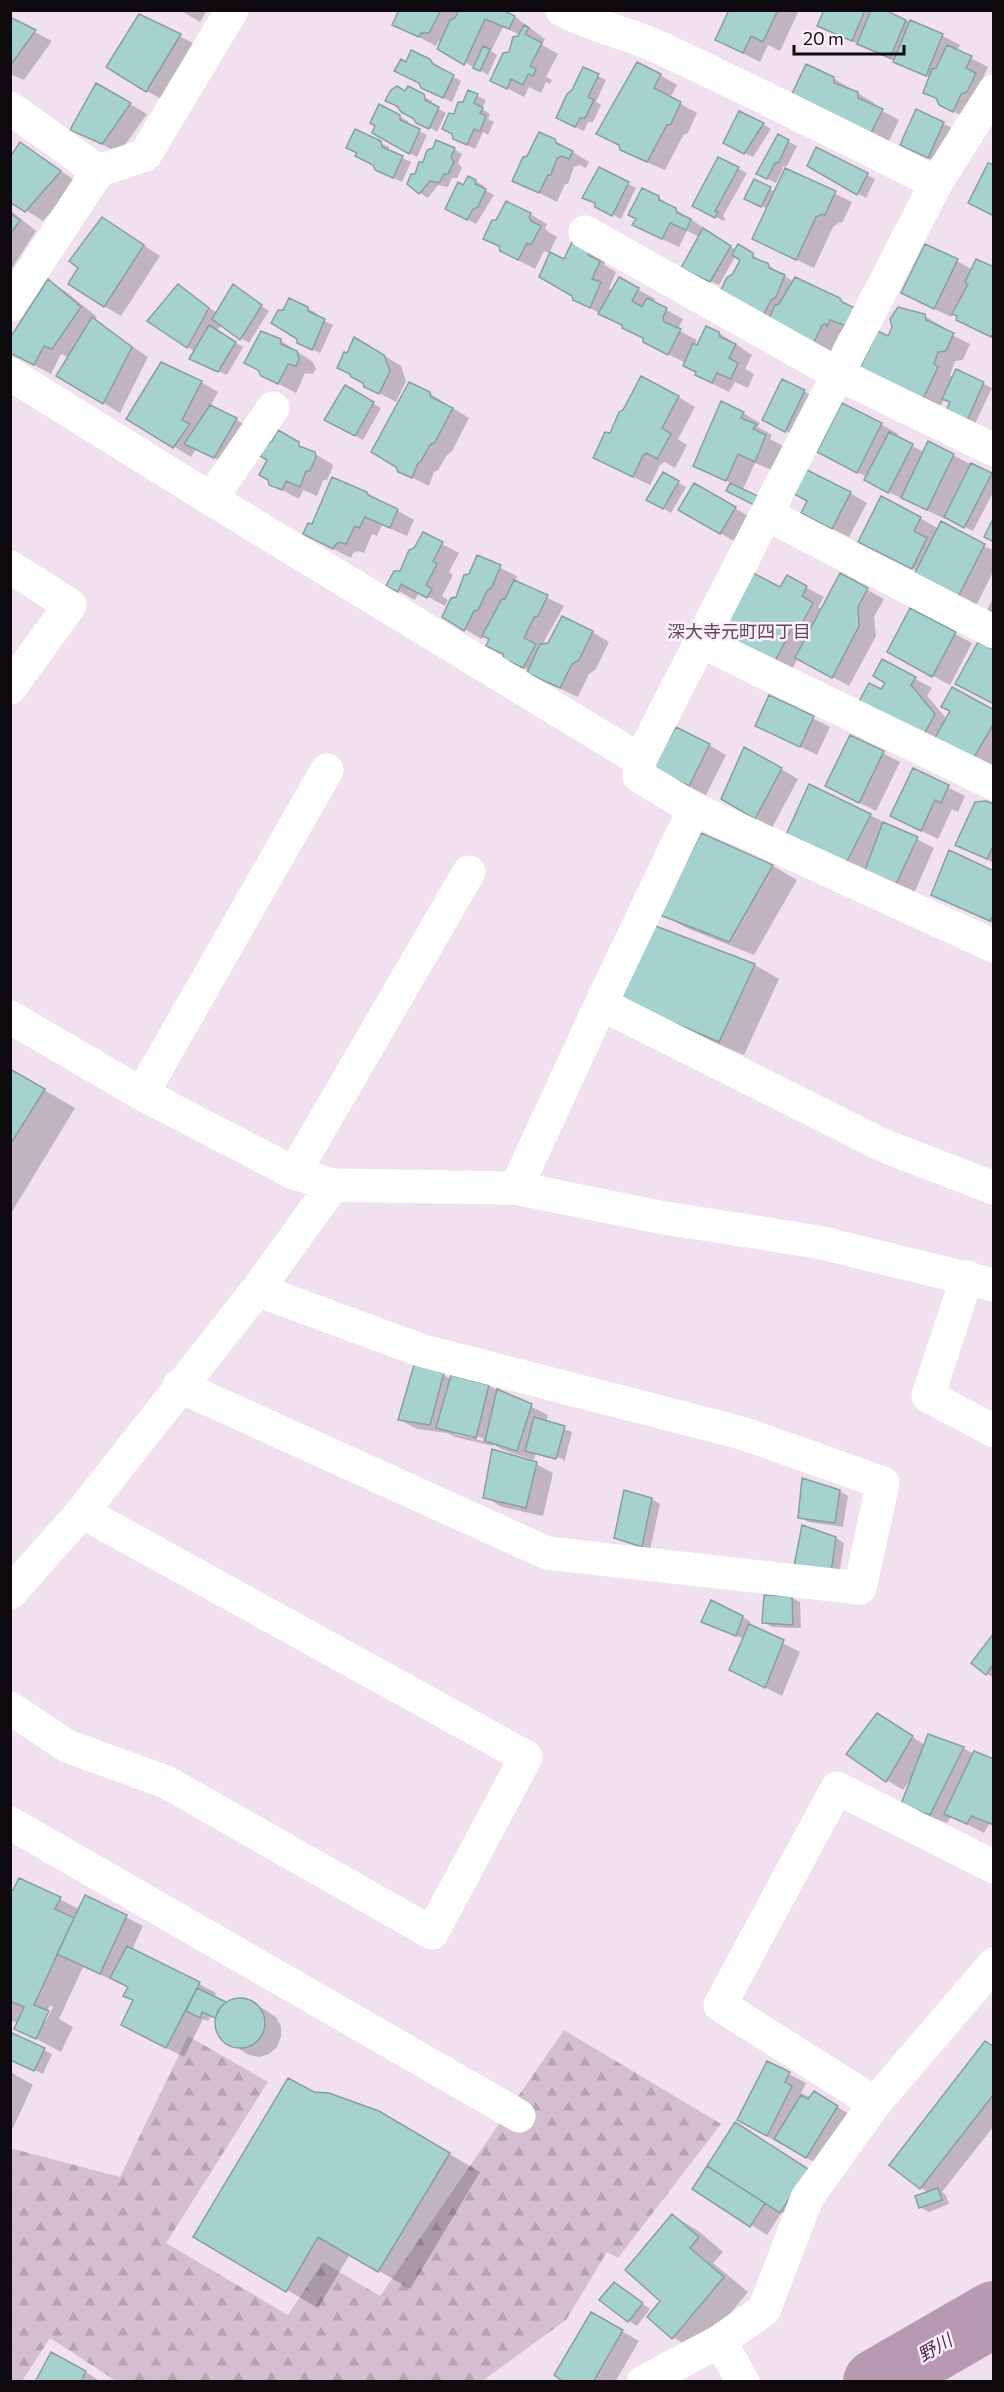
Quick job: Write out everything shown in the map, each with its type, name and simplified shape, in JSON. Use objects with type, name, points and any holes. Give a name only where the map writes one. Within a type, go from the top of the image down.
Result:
[{"type":"street","points":[[10,305],[98,171],[145,154],[232,10]]},
{"type":"street","points":[[562,10],[583,22],[650,44],[755,92],[936,183]]},
{"type":"street","points":[[993,91],[936,183],[640,760],[639,776],[694,809],[993,946]]},
{"type":"street","points":[[10,108],[98,171]]},
{"type":"street","points":[[585,232],[838,374],[993,450]]},
{"type":"street","points":[[10,374],[640,760]]},
{"type":"street","points":[[211,499],[273,408]]},
{"type":"street","points":[[766,514],[993,632]]},
{"type":"street","points":[[10,567],[69,605],[10,688]]},
{"type":"street","points":[[702,642],[993,784]]},
{"type":"street","points":[[142,1094],[327,770]]},
{"type":"street","points":[[516,1188],[694,809]]},
{"type":"street","points":[[294,1173],[469,872]]},
{"type":"street","points":[[601,1004],[882,1145],[993,1188]]},
{"type":"street","points":[[10,1017],[142,1094],[294,1173],[333,1185],[516,1188],[659,1217],[818,1242],[980,1281],[928,1396],[993,1431]]},
{"type":"street","points":[[10,1593],[82,1512],[179,1386],[257,1290],[333,1185]]},
{"type":"street","points":[[179,1386],[547,1553],[860,1588],[883,1483],[742,1433],[423,1351],[257,1290]]},
{"type":"street","points":[[10,1708],[67,1746],[166,1782],[432,1933],[526,1757],[82,1512]]},
{"type":"street","points":[[874,2103],[720,2005],[837,1788],[993,1867]]},
{"type":"street","points":[[10,1823],[519,2116]]},
{"type":"street","points":[[643,2382],[722,2344],[764,2310],[807,2198],[874,2103],[993,1964]]},
{"type":"street","points":[[722,2344],[743,2382]]},
{"type":"green space","points":[[564,2030],[721,2124],[618,2258],[607,2252],[566,2320],[481,2382],[116,2381],[50,2338],[22,2381],[11,2381],[10,2148],[120,2177],[188,2036],[268,2082],[166,2243],[288,2315],[323,2262],[380,2296]]},
{"type":"building","points":[[399,10],[441,10],[429,33],[421,33],[419,37],[392,25]]},
{"type":"building","points":[[459,10],[502,10],[515,16],[509,29],[485,19],[464,65],[437,49],[450,20],[455,18]]},
{"type":"building","points":[[729,10],[778,10],[763,42],[751,36],[743,53],[715,40]]},
{"type":"building","points":[[824,10],[865,10],[852,41],[817,26]]},
{"type":"building","points":[[871,10],[885,10],[906,20],[890,58],[857,44]]},
{"type":"building","points":[[139,14],[181,34],[146,92],[106,67]]},
{"type":"building","points":[[10,17],[36,30],[10,66]]},
{"type":"building","points":[[910,20],[943,34],[926,76],[893,62]]},
{"type":"building","points":[[524,25],[529,28],[525,34],[542,43],[530,66],[536,69],[533,76],[528,74],[523,85],[511,79],[507,89],[490,81],[503,53],[509,52],[513,37],[518,36]]},
{"type":"building","points":[[947,45],[972,56],[966,68],[976,73],[967,92],[961,94],[953,112],[939,105],[936,98],[923,93],[932,69],[936,68]]},
{"type":"building","points":[[483,46],[490,49],[480,71],[473,68]]},
{"type":"building","points":[[411,50],[454,75],[443,98],[421,88],[419,83],[394,71],[401,59],[406,62]]},
{"type":"building","points":[[637,62],[661,74],[654,88],[681,102],[671,124],[667,125],[647,162],[620,150],[619,145],[596,134]]},
{"type":"building","points":[[806,64],[834,77],[834,83],[858,92],[858,98],[883,109],[870,135],[790,98]]},
{"type":"building","points":[[583,67],[599,74],[588,97],[594,100],[585,118],[580,118],[575,127],[556,118]]},
{"type":"building","points":[[96,83],[131,103],[102,144],[70,130]]},
{"type":"building","points":[[397,86],[405,91],[408,86],[424,94],[425,100],[439,107],[429,129],[416,123],[414,119],[401,112],[397,106],[385,101],[391,90]]},
{"type":"building","points":[[468,90],[478,94],[474,103],[483,108],[480,113],[486,116],[480,131],[474,129],[467,145],[453,139],[452,134],[442,129],[449,113],[454,114],[458,102],[463,102]]},
{"type":"building","points":[[379,104],[400,115],[400,120],[420,129],[409,154],[372,133],[375,126],[370,123]]},
{"type":"building","points":[[916,109],[944,122],[928,158],[900,145]]},
{"type":"building","points":[[739,111],[764,123],[744,154],[723,143]]},
{"type":"building","points":[[355,129],[381,141],[382,147],[403,156],[393,178],[375,170],[373,165],[355,156],[357,153],[346,148]]},
{"type":"building","points":[[539,132],[573,151],[569,159],[562,156],[557,158],[551,175],[548,175],[539,193],[512,181],[523,157],[527,156]]},
{"type":"building","points":[[778,134],[789,140],[779,162],[775,163],[767,179],[756,174]]},
{"type":"building","points":[[436,140],[455,148],[451,157],[454,162],[448,174],[444,174],[439,183],[430,181],[419,194],[407,184],[411,174],[415,174],[419,162],[423,162],[427,150],[433,148]]},
{"type":"building","points":[[20,142],[61,171],[25,212],[10,202],[10,157]]},
{"type":"building","points":[[816,147],[868,173],[857,195],[807,166]]},
{"type":"building","points":[[718,157],[739,167],[715,211],[718,212],[715,218],[692,206]]},
{"type":"building","points":[[988,163],[994,165],[994,216],[968,203]]},
{"type":"building","points":[[599,167],[629,182],[612,216],[595,207],[595,203],[582,198]]},
{"type":"building","points":[[785,168],[836,191],[825,215],[816,217],[796,260],[752,239]]},
{"type":"building","points":[[468,176],[476,180],[475,184],[486,189],[478,207],[473,209],[467,220],[445,209],[458,182],[463,185]]},
{"type":"building","points":[[754,179],[771,187],[761,207],[744,199]]},
{"type":"building","points":[[642,188],[676,208],[677,213],[691,219],[686,230],[670,223],[662,239],[632,225],[636,219],[628,215]]},
{"type":"building","points":[[506,201],[531,213],[529,217],[531,221],[541,226],[531,245],[527,243],[518,260],[500,251],[499,246],[483,239],[492,220],[496,220]]},
{"type":"building","points":[[10,213],[20,220],[10,235]]},
{"type":"building","points":[[102,217],[144,245],[104,307],[68,284],[78,268],[69,261]]},
{"type":"building","points":[[703,228],[731,246],[710,282],[681,268]]},
{"type":"building","points":[[572,242],[590,250],[588,255],[600,261],[592,279],[601,282],[590,308],[573,300],[572,296],[539,277],[550,252],[564,259]]},
{"type":"building","points":[[738,244],[753,253],[753,258],[768,263],[769,268],[785,275],[776,297],[771,300],[763,316],[720,292],[727,277],[732,275],[740,260],[732,255]]},
{"type":"building","points":[[925,244],[958,259],[934,309],[901,293]]},
{"type":"building","points":[[976,259],[994,267],[994,332],[991,337],[956,320],[957,316],[952,314],[968,284],[965,282]]},
{"type":"building","points":[[619,277],[639,288],[632,301],[642,307],[647,298],[667,308],[663,317],[664,322],[681,329],[668,355],[643,342],[643,338],[622,328],[622,325],[598,314]]},
{"type":"building","points":[[795,277],[840,298],[842,302],[857,309],[846,326],[830,320],[827,327],[826,324],[822,325],[812,347],[768,321],[775,305],[779,304]]},
{"type":"building","points":[[48,279],[81,307],[52,349],[44,346],[34,365],[10,353],[10,338]]},
{"type":"building","points":[[178,284],[209,308],[187,348],[147,321]]},
{"type":"building","points":[[233,284],[262,305],[240,340],[212,319]]},
{"type":"building","points":[[289,298],[325,319],[312,350],[297,343],[297,339],[271,323],[278,310],[283,310]]},
{"type":"building","points":[[898,307],[925,314],[926,320],[954,333],[946,351],[938,352],[934,364],[938,367],[922,401],[859,370],[878,331],[888,336],[892,327],[890,319]]},
{"type":"building","points":[[92,317],[132,347],[103,404],[56,376]]},
{"type":"building","points":[[209,325],[236,342],[218,372],[189,359]]},
{"type":"building","points":[[706,326],[719,332],[720,337],[736,344],[729,358],[738,363],[731,379],[717,373],[712,383],[683,366],[693,343],[697,345]]},
{"type":"building","points":[[261,331],[281,339],[281,344],[297,351],[299,359],[296,366],[288,364],[278,384],[261,376],[258,370],[244,363]]},
{"type":"building","points":[[354,337],[384,355],[390,371],[379,394],[364,387],[363,383],[337,368]]},
{"type":"building","points":[[161,362],[202,381],[182,420],[190,424],[173,448],[126,419]]},
{"type":"building","points":[[956,369],[984,382],[966,423],[945,413],[950,402],[942,399]]},
{"type":"building","points":[[641,376],[679,396],[662,428],[671,434],[657,459],[647,453],[643,455],[633,477],[593,458],[605,432],[610,433],[619,412],[623,410]]},
{"type":"building","points":[[782,379],[805,390],[785,432],[762,420]]},
{"type":"building","points":[[409,382],[430,392],[431,397],[453,408],[435,442],[430,445],[418,463],[412,478],[398,472],[396,467],[371,452]]},
{"type":"building","points":[[345,385],[374,402],[355,436],[324,420]]},
{"type":"building","points":[[721,401],[744,412],[741,418],[756,424],[753,429],[766,435],[755,462],[738,454],[726,481],[693,466]]},
{"type":"building","points":[[842,403],[882,423],[857,473],[817,452]]},
{"type":"building","points":[[210,405],[237,418],[214,458],[184,444]]},
{"type":"building","points":[[278,430],[299,442],[299,446],[315,452],[316,457],[310,471],[306,471],[300,487],[286,481],[282,490],[269,485],[268,480],[259,475],[267,460],[260,456]]},
{"type":"building","points":[[889,432],[913,444],[888,493],[864,480]]},
{"type":"building","points":[[928,441],[954,454],[927,510],[901,498]]},
{"type":"building","points":[[971,463],[992,473],[964,528],[944,517]]},
{"type":"building","points":[[801,467],[851,492],[832,529],[801,513],[807,501],[789,491]]},
{"type":"building","points":[[663,472],[679,481],[663,509],[646,500]]},
{"type":"building","points":[[332,477],[398,509],[390,528],[365,517],[359,528],[355,526],[346,544],[340,542],[333,549],[303,534],[308,523],[312,524]]},
{"type":"building","points":[[694,483],[736,507],[720,534],[678,510]]},
{"type":"building","points":[[730,483],[758,496],[754,505],[726,491]]},
{"type":"building","points":[[881,496],[921,517],[914,531],[927,538],[912,569],[858,542]]},
{"type":"building","points":[[994,517],[994,542],[984,537]]},
{"type":"building","points":[[941,521],[985,544],[956,601],[912,579]]},
{"type":"building","points":[[423,532],[443,542],[433,561],[437,564],[426,585],[432,589],[427,598],[401,584],[398,592],[386,586],[394,571],[400,571],[409,550],[414,548]]},
{"type":"building","points":[[477,555],[501,565],[492,587],[487,591],[478,610],[474,611],[464,631],[442,617],[451,598],[456,597],[464,575],[469,574]]},
{"type":"building","points":[[753,573],[780,587],[787,575],[807,586],[802,596],[813,603],[800,627],[794,624],[773,665],[719,637]]},
{"type":"building","points":[[840,573],[868,588],[858,607],[859,626],[832,678],[795,658]]},
{"type":"building","points":[[514,580],[548,595],[524,638],[536,644],[523,668],[504,659],[503,654],[486,646],[489,639],[482,636]]},
{"type":"building","points":[[910,608],[956,632],[932,677],[887,652]]},
{"type":"building","points":[[562,616],[593,631],[579,660],[572,664],[560,688],[527,673],[540,644],[548,643]]},
{"type":"building","points":[[978,642],[994,650],[994,704],[955,684]]},
{"type":"building","points":[[882,659],[916,677],[911,685],[935,714],[920,742],[856,707],[869,683],[881,689],[885,683],[873,676]]},
{"type":"building","points":[[952,687],[994,710],[994,723],[969,766],[931,745],[950,711],[941,707]]},
{"type":"building","points":[[769,695],[814,716],[800,747],[755,726]]},
{"type":"building","points":[[676,727],[710,744],[689,786],[651,768]]},
{"type":"building","points":[[850,735],[884,751],[859,803],[825,786]]},
{"type":"building","points":[[744,747],[782,768],[755,819],[721,799]]},
{"type":"building","points":[[913,768],[949,785],[941,803],[935,800],[921,831],[890,816]]},
{"type":"building","points":[[809,784],[871,814],[845,865],[786,835]]},
{"type":"building","points":[[986,801],[994,804],[994,844],[987,859],[955,845],[975,802]]},
{"type":"building","points":[[883,822],[918,837],[896,884],[865,870]]},
{"type":"building","points":[[701,833],[773,865],[729,942],[660,915]]},
{"type":"building","points":[[949,850],[994,871],[994,913],[990,921],[931,895]]},
{"type":"building","points":[[653,925],[755,964],[719,1042],[617,998]]},
{"type":"building","points":[[10,1069],[45,1089],[10,1145]]},
{"type":"building","points":[[414,1365],[444,1373],[430,1425],[398,1420]]},
{"type":"building","points":[[451,1375],[489,1385],[476,1438],[436,1428]]},
{"type":"building","points":[[497,1389],[532,1404],[517,1451],[485,1441]]},
{"type":"building","points":[[534,1417],[565,1426],[556,1459],[525,1451]]},
{"type":"building","points":[[492,1449],[537,1462],[526,1508],[483,1498]]},
{"type":"building","points":[[802,1478],[840,1490],[835,1523],[798,1518]]},
{"type":"building","points":[[624,1490],[652,1498],[642,1547],[614,1538]]},
{"type":"building","points":[[802,1525],[836,1537],[831,1573],[794,1566]]},
{"type":"building","points":[[764,1595],[792,1596],[793,1625],[762,1623]]},
{"type":"building","points":[[711,1600],[743,1616],[736,1636],[701,1622]]},
{"type":"building","points":[[749,1624],[784,1640],[765,1688],[729,1670]]},
{"type":"building","points":[[994,1633],[994,1663],[986,1675],[971,1663]]},
{"type":"building","points":[[877,1713],[913,1736],[886,1782],[846,1754]]},
{"type":"building","points":[[928,1734],[964,1747],[930,1815],[901,1804]]},
{"type":"building","points":[[974,1751],[994,1759],[994,1825],[971,1816],[967,1824],[944,1814]]},
{"type":"building","points":[[19,1878],[61,1897],[55,1909],[74,1918],[34,2005],[49,2011],[36,2039],[14,2029],[24,2007],[10,2001],[10,1889],[13,1890]]},
{"type":"building","points":[[85,1895],[127,1915],[100,1974],[57,1954]]},
{"type":"building","points":[[127,1946],[200,1982],[166,2048],[121,2025],[133,2000],[123,1996],[128,1987],[110,1978]]},
{"type":"building","points":[[197,1988],[226,2002],[215,2018],[202,2012],[200,2018],[186,2011]]},
{"type":"building","points":[[240,1998],[258,2005],[265,2023],[258,2041],[240,2048],[222,2041],[215,2023],[222,2005]]},
{"type":"building","points":[[10,2032],[45,2048],[34,2071],[10,2060]]},
{"type":"building","points":[[985,2041],[994,2047],[994,2094],[920,2189],[889,2165]]},
{"type":"building","points":[[767,2061],[790,2072],[785,2082],[792,2086],[767,2136],[737,2120]]},
{"type":"building","points":[[288,2078],[314,2092],[329,2093],[379,2111],[450,2153],[378,2272],[318,2237],[286,2292],[193,2237]]},
{"type":"building","points":[[814,2091],[838,2106],[806,2158],[774,2139],[801,2095],[808,2099]]},
{"type":"building","points":[[735,2122],[808,2169],[780,2213],[707,2166]]},
{"type":"building","points":[[707,2166],[765,2203],[750,2227],[692,2189]]},
{"type":"building","points":[[938,2188],[942,2200],[919,2208],[915,2196]]},
{"type":"building","points":[[672,2214],[699,2237],[690,2248],[724,2277],[672,2339],[647,2317],[660,2301],[625,2270]]},
{"type":"building","points":[[614,2282],[643,2303],[628,2322],[599,2300]]},
{"type":"building","points":[[591,2312],[623,2330],[593,2382],[564,2382],[554,2375]]},
{"type":"building","points":[[51,2352],[86,2371],[81,2382],[35,2382]]},
{"type":"waterway","name":"野川","points":[[876,2382],[994,2314]]},
{"type":"district","name":"深大寺元町四丁目","points":[[739,632]]}]
